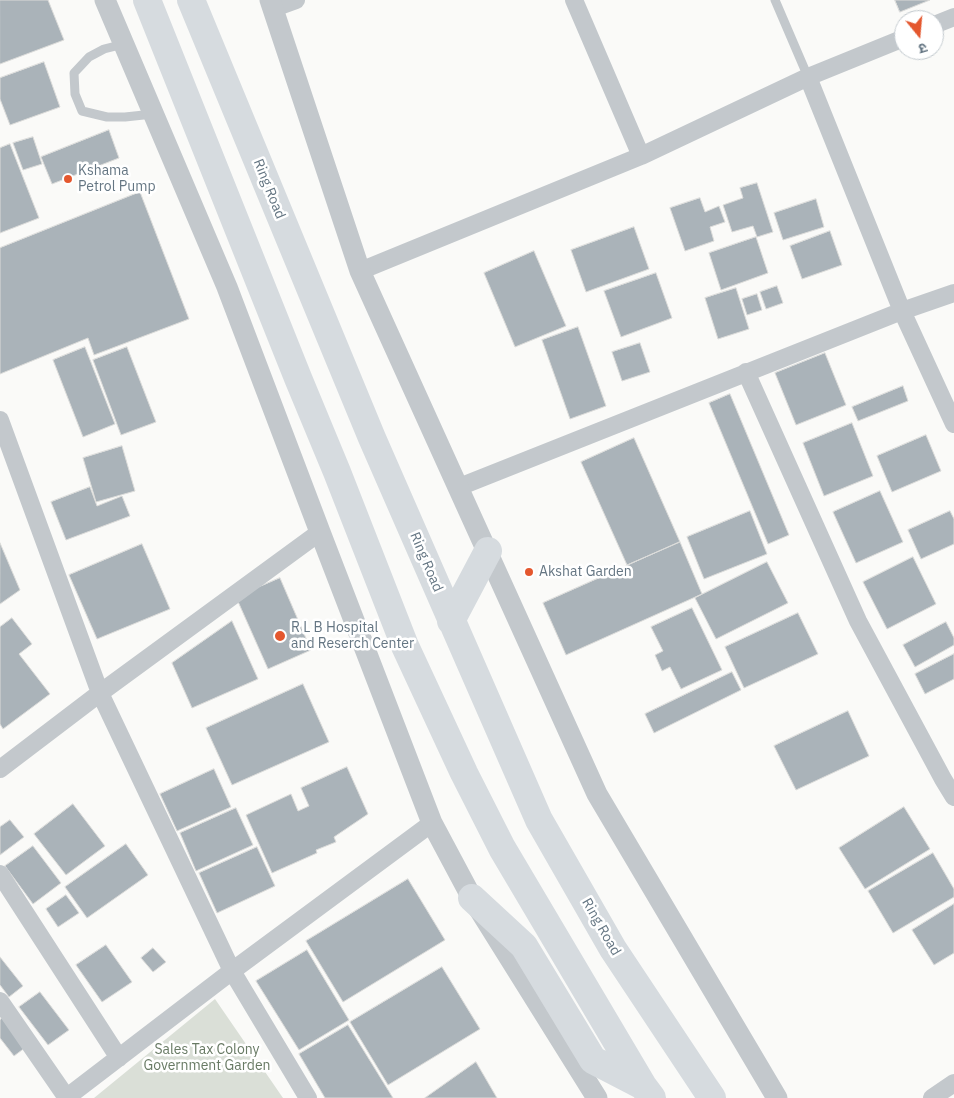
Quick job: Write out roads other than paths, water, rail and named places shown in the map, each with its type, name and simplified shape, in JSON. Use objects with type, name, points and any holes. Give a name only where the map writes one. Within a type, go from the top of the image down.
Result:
[{"type":"highway","points":[[147,0],[298,378],[338,472],[405,646],[502,848],[647,1092]]},
{"type":"highway","name":"Ring Road","points":[[191,0],[372,438],[539,820],[613,950],[712,1098]]},
{"type":"highway","points":[[451,622],[488,551]]},
{"type":"highway","points":[[472,898],[524,946],[593,1060],[647,1092]]},
{"type":"street","points":[[105,0],[228,287],[432,823],[472,898],[597,1098]]},
{"type":"street","points":[[296,0],[272,4],[360,271],[597,794],[778,1098]]},
{"type":"street","points":[[574,0],[641,156]]},
{"type":"street","points":[[360,271],[641,156],[808,77],[894,42]]},
{"type":"street","points":[[808,77],[902,311],[954,424]]},
{"type":"street","points":[[459,487],[746,372],[902,311],[954,293]]},
{"type":"street","points":[[746,372],[858,621],[949,776],[954,797]]},
{"type":"street","points":[[0,420],[7,462],[100,693],[232,971],[308,1098]]},
{"type":"street","points":[[0,769],[100,693],[320,532]]},
{"type":"street","points":[[0,1001],[67,1098],[232,971],[432,823]]},
{"type":"street","points":[[0,874],[119,1058]]},
{"type":"street","points":[[932,1098],[954,1083]]},
{"type":"lane","points":[[775,0],[808,77]]},
{"type":"lane","points":[[124,44],[104,49],[89,58],[74,73],[75,94],[82,111],[107,117],[154,114]]},
{"type":"place","name":"Kshama Petrol Pump","points":[[68,179]]},
{"type":"place","name":"Akshat Garden","points":[[529,572]]},
{"type":"place","name":"R L B Hospital and Reserch Center","points":[[280,636]]},
{"type":"park label","name":"Sales Tax Colony Government Garden","points":[[207,1058]]}]
